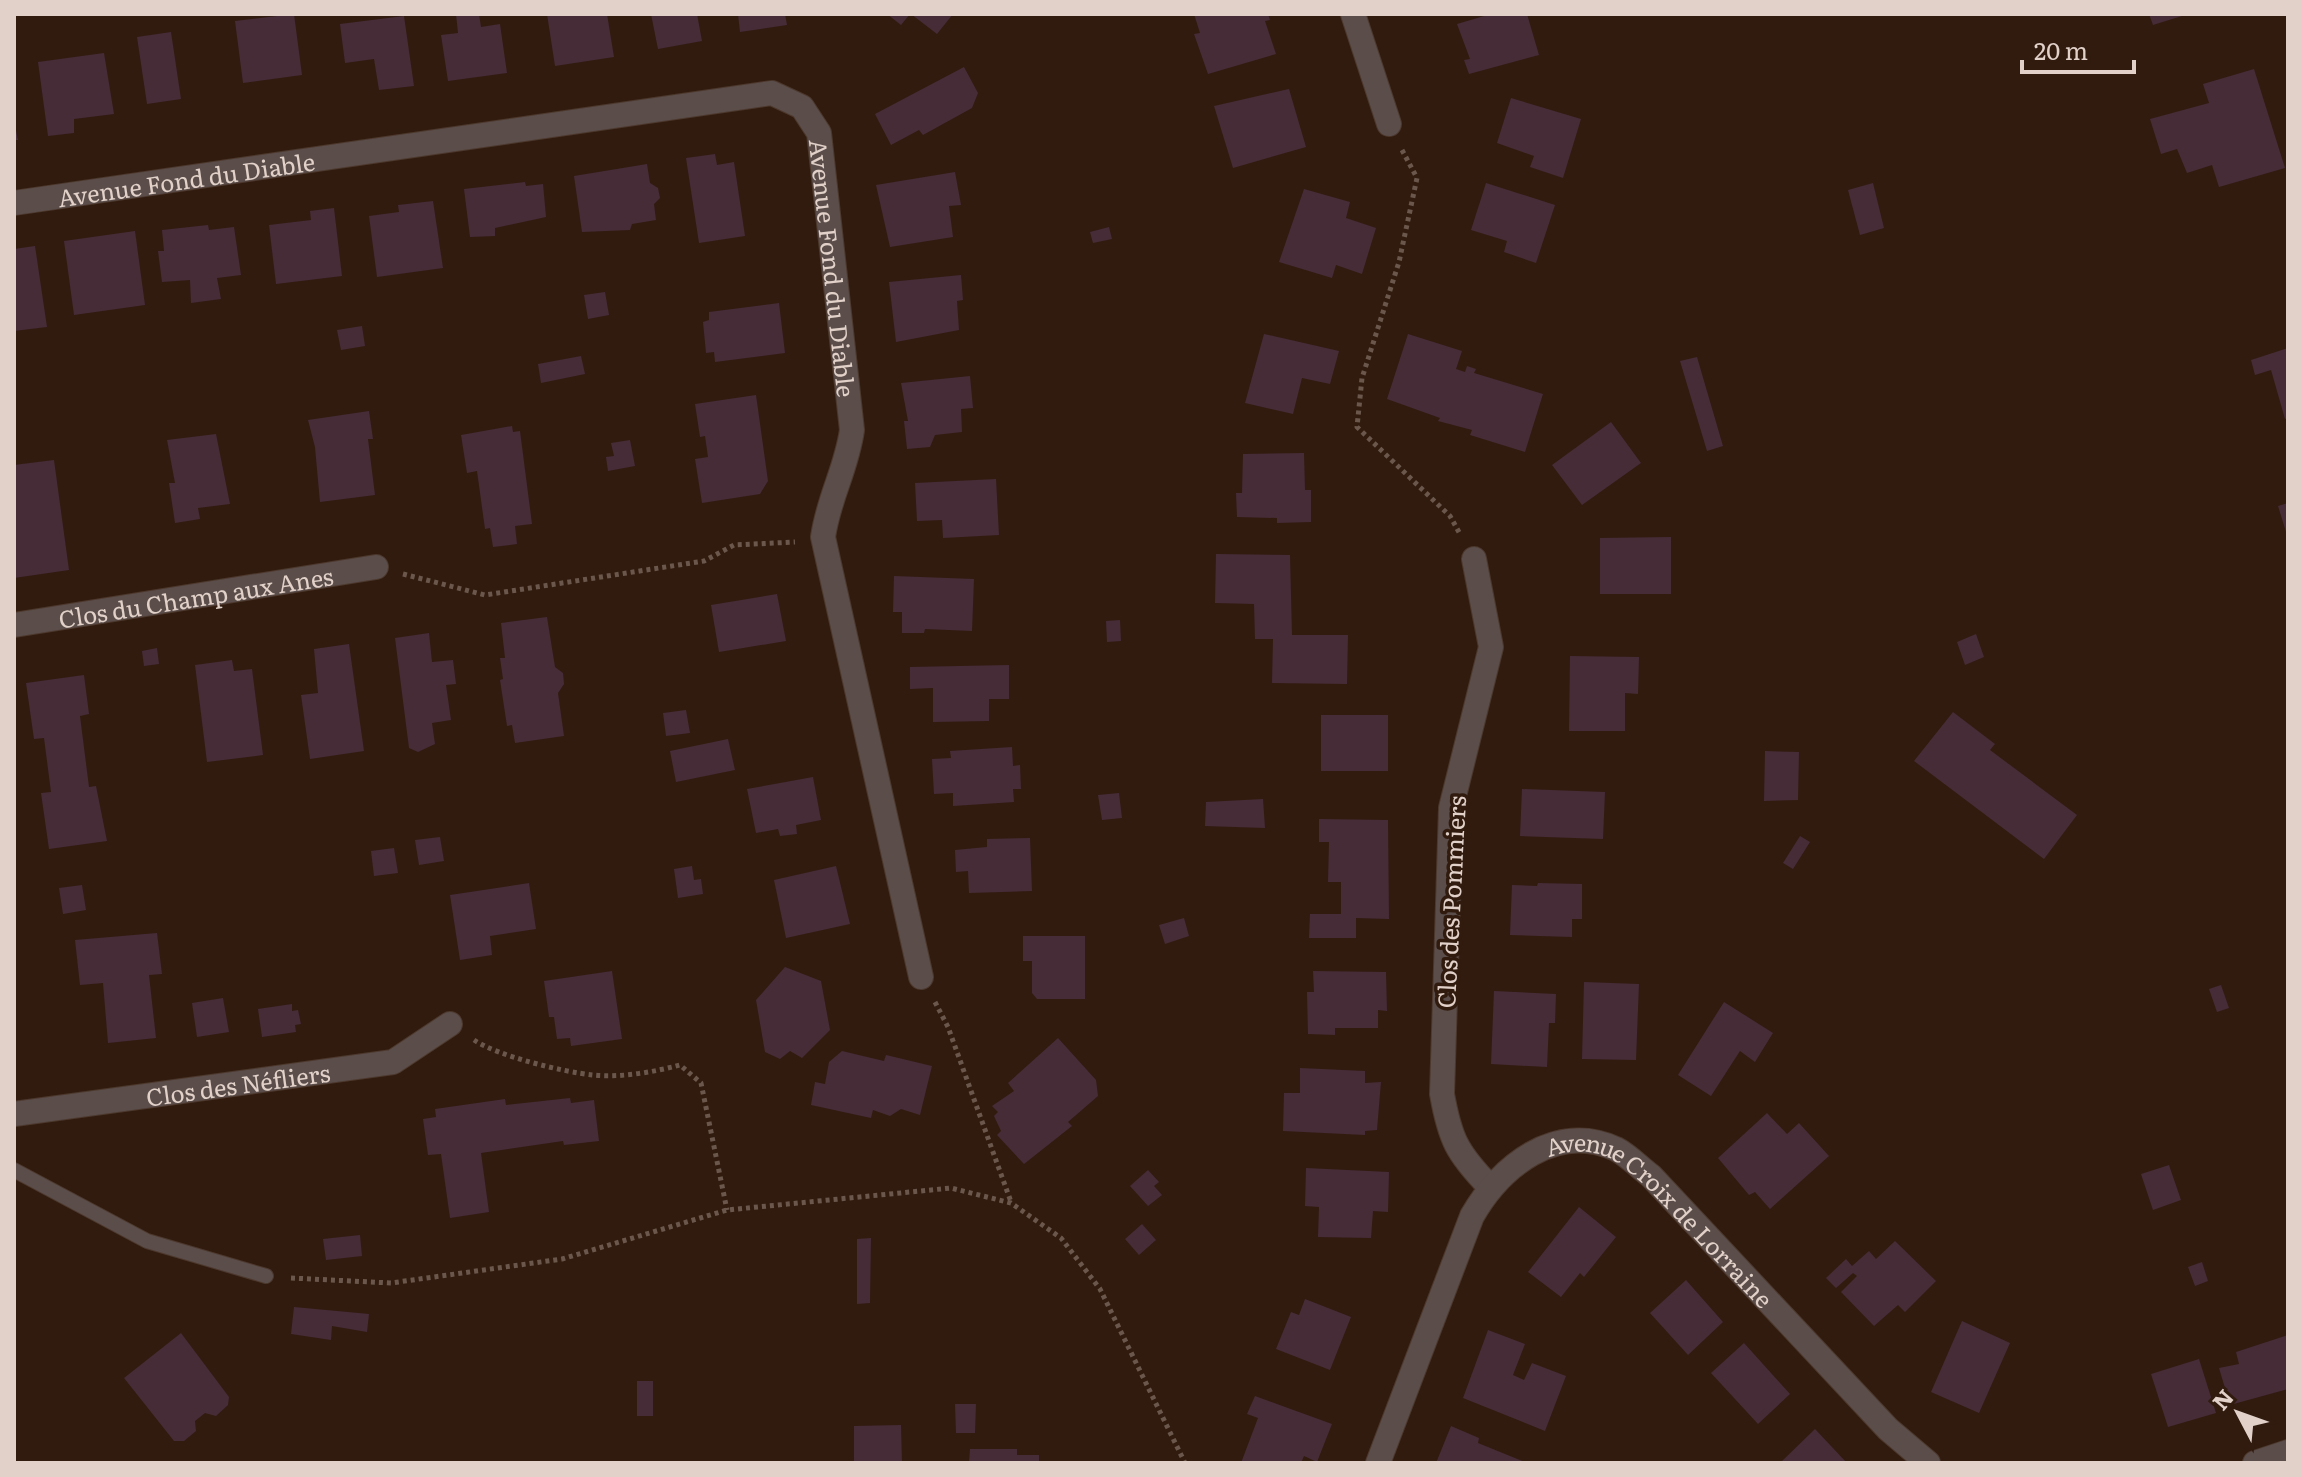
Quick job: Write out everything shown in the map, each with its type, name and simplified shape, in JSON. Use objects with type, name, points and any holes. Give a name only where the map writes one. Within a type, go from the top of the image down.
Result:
[{"type":"street","points":[[1353,14],[1389,124]]},
{"type":"street","name":"Avenue Fond du Diable","points":[[14,203],[772,93],[802,107],[819,133],[852,430],[847,464],[828,501],[823,537],[921,977]]},
{"type":"street","name":"Clos des Pommiers","points":[[1474,559],[1491,647],[1451,808],[1442,1094],[1450,1137],[1462,1159],[1489,1186]]},
{"type":"street","name":"Clos du Champ aux Anes","points":[[14,625],[376,567]]},
{"type":"street","name":"Clos des Néfliers","points":[[14,1114],[393,1062],[450,1024]]},
{"type":"street","name":"Avenue Croix de Lorraine","points":[[1378,1463],[1472,1216],[1489,1186],[1528,1153],[1573,1139],[1616,1149],[1651,1176],[1888,1429],[1928,1463]]},
{"type":"street","points":[[2255,1463],[2288,1452]]},
{"type":"lane","points":[[14,1170],[147,1241],[266,1276]]},
{"type":"path","points":[[1389,124],[1417,178],[1399,262],[1362,378],[1357,427],[1450,516],[1474,559]]},
{"type":"path","points":[[376,567],[485,595],[704,561],[734,545],[758,542],[776,545],[823,537]]},
{"type":"path","points":[[921,977],[948,1027],[1011,1203]]},
{"type":"path","points":[[450,1024],[491,1051],[594,1076],[680,1065],[693,1073],[701,1083],[727,1210]]},
{"type":"path","points":[[266,1276],[391,1283],[562,1259],[727,1210],[951,1188],[1011,1203],[1061,1238],[1100,1289],[1185,1463]]},
{"type":"building","points":[[294,14],[302,75],[243,83],[235,21]]},
{"type":"building","points":[[456,14],[479,14],[481,27],[500,24],[507,73],[448,81],[441,35],[458,33]]},
{"type":"building","points":[[547,14],[607,14],[614,57],[555,66]]},
{"type":"building","points":[[651,14],[697,14],[702,41],[658,49]]},
{"type":"building","points":[[738,14],[785,14],[787,25],[740,32]]},
{"type":"building","points":[[887,14],[910,14],[901,25]]},
{"type":"building","points":[[911,14],[953,14],[937,34]]},
{"type":"building","points":[[1194,14],[1268,14],[1270,20],[1265,21],[1276,54],[1208,74],[1194,34],[1200,33]]},
{"type":"building","points":[[1491,14],[1527,14],[1539,55],[1469,74],[1464,60],[1470,59],[1457,24]]},
{"type":"building","points":[[2149,14],[2185,14],[2185,15],[2153,25]]},
{"type":"building","points":[[404,16],[414,86],[379,90],[374,59],[345,63],[340,24]]},
{"type":"building","points":[[171,32],[181,99],[147,104],[137,37]]},
{"type":"building","points":[[104,53],[114,114],[74,119],[74,133],[48,136],[38,62]]},
{"type":"building","points":[[964,67],[978,93],[972,108],[923,135],[919,130],[891,145],[875,114]]},
{"type":"building","points":[[2254,69],[2285,168],[2219,187],[2212,165],[2187,173],[2177,149],[2161,154],[2150,119],[2209,103],[2203,84]]},
{"type":"building","points":[[1289,89],[1306,147],[1233,168],[1214,106]]},
{"type":"building","points":[[1511,98],[1581,119],[1563,178],[1530,167],[1534,156],[1497,143]]},
{"type":"building","points":[[715,154],[717,165],[734,162],[745,236],[699,243],[686,158]]},
{"type":"building","points":[[647,164],[650,183],[658,188],[660,198],[654,204],[656,220],[632,224],[630,230],[582,232],[574,176]]},
{"type":"building","points":[[955,172],[961,205],[949,206],[953,237],[890,247],[876,185]]},
{"type":"building","points":[[525,182],[526,186],[543,184],[546,217],[495,228],[495,236],[470,237],[464,189]]},
{"type":"building","points":[[1486,183],[1555,205],[1536,263],[1504,252],[1507,241],[1471,230]]},
{"type":"building","points":[[1873,183],[1884,228],[1860,235],[1848,190]]},
{"type":"building","points":[[1304,189],[1350,202],[1346,218],[1376,228],[1362,274],[1336,265],[1332,278],[1279,262]]},
{"type":"building","points":[[433,201],[443,268],[377,277],[369,216],[399,212],[398,205]]},
{"type":"building","points":[[334,208],[342,276],[276,284],[269,225],[311,220],[310,211]]},
{"type":"building","points":[[208,225],[209,230],[234,227],[241,275],[217,278],[221,299],[191,303],[190,280],[162,282],[158,251],[164,251],[162,230]]},
{"type":"building","points":[[1109,227],[1112,239],[1093,243],[1090,232]]},
{"type":"building","points":[[135,231],[145,305],[74,315],[64,241]]},
{"type":"building","points":[[35,246],[47,327],[14,331],[14,249]]},
{"type":"building","points":[[961,275],[963,300],[957,301],[959,330],[896,342],[889,282]]},
{"type":"building","points":[[605,292],[609,315],[588,319],[584,295]]},
{"type":"building","points":[[779,303],[785,353],[715,362],[714,352],[706,353],[703,322],[709,320],[709,312]]},
{"type":"building","points":[[362,326],[365,346],[341,350],[337,330]]},
{"type":"building","points":[[1264,334],[1339,351],[1330,384],[1302,378],[1293,414],[1245,403]]},
{"type":"building","points":[[1408,334],[1462,351],[1456,369],[1465,372],[1467,366],[1476,369],[1474,373],[1543,394],[1525,452],[1470,435],[1472,430],[1438,421],[1440,418],[1387,399]]},
{"type":"building","points":[[2288,348],[2288,418],[2285,419],[2271,370],[2255,375],[2251,360]]},
{"type":"building","points":[[581,356],[585,374],[541,383],[538,364]]},
{"type":"building","points":[[1697,357],[1723,446],[1707,451],[1680,361]]},
{"type":"building","points":[[970,376],[973,408],[961,409],[962,432],[935,435],[930,447],[907,449],[904,421],[908,421],[901,383]]},
{"type":"building","points":[[756,395],[768,481],[760,494],[702,503],[695,459],[708,457],[705,436],[700,437],[695,404]]},
{"type":"building","points":[[369,411],[373,439],[368,439],[375,495],[320,502],[315,447],[308,420]]},
{"type":"building","points":[[1611,422],[1641,463],[1582,505],[1552,465]]},
{"type":"building","points":[[512,426],[513,432],[520,431],[532,524],[515,526],[517,544],[493,547],[490,528],[485,529],[477,471],[467,473],[461,435]]},
{"type":"building","points":[[216,434],[230,504],[198,508],[200,519],[175,523],[169,483],[175,483],[167,440]]},
{"type":"building","points":[[630,440],[635,466],[608,471],[606,457],[614,456],[611,443]]},
{"type":"building","points":[[1304,453],[1305,490],[1311,490],[1311,522],[1277,523],[1277,518],[1237,517],[1236,493],[1242,493],[1243,454]]},
{"type":"building","points":[[54,460],[69,570],[14,578],[14,465]]},
{"type":"building","points":[[996,479],[999,535],[943,538],[942,520],[917,521],[915,483]]},
{"type":"building","points":[[2288,503],[2288,535],[2287,535],[2278,506]]},
{"type":"building","points":[[1671,537],[1671,594],[1600,594],[1600,538]]},
{"type":"building","points":[[1216,554],[1290,555],[1292,635],[1348,635],[1347,684],[1272,683],[1273,639],[1255,639],[1254,604],[1215,603]]},
{"type":"building","points":[[894,576],[974,579],[972,631],[925,629],[924,633],[902,633],[902,612],[893,612]]},
{"type":"building","points":[[777,594],[786,641],[719,652],[711,605]]},
{"type":"building","points":[[547,617],[555,667],[563,673],[564,684],[558,693],[564,736],[515,743],[512,725],[507,726],[500,680],[503,679],[500,658],[505,658],[501,623]]},
{"type":"building","points":[[1120,620],[1121,641],[1107,642],[1106,621]]},
{"type":"building","points":[[429,633],[432,662],[453,660],[456,684],[446,685],[451,720],[432,723],[435,744],[418,752],[409,748],[395,638]]},
{"type":"building","points":[[1976,634],[1984,657],[1965,665],[1957,642]]},
{"type":"building","points":[[349,644],[364,751],[310,759],[301,695],[318,693],[314,649]]},
{"type":"building","points":[[157,648],[159,664],[144,666],[142,651]]},
{"type":"building","points":[[1570,656],[1639,657],[1638,694],[1625,693],[1625,731],[1569,731]]},
{"type":"building","points":[[232,660],[234,671],[252,669],[263,755],[207,762],[195,665]]},
{"type":"building","points":[[1009,665],[1009,699],[989,699],[989,721],[933,722],[933,688],[910,689],[910,667]]},
{"type":"building","points":[[84,675],[89,714],[80,716],[89,787],[96,786],[107,841],[49,849],[41,793],[51,792],[44,738],[34,739],[26,683]]},
{"type":"building","points":[[686,710],[690,733],[666,736],[663,713]]},
{"type":"building","points":[[1953,712],[1995,744],[1990,750],[2077,815],[2044,859],[1914,761]]},
{"type":"building","points":[[1321,715],[1388,715],[1388,771],[1321,771]]},
{"type":"building","points":[[728,739],[735,770],[676,782],[670,751]]},
{"type":"building","points":[[1012,747],[1013,766],[1020,765],[1021,789],[1013,789],[1014,802],[953,806],[953,793],[934,794],[932,759],[951,758],[950,751]]},
{"type":"building","points":[[1765,751],[1799,752],[1798,800],[1764,801]]},
{"type":"building","points":[[813,777],[821,820],[796,825],[797,834],[780,836],[778,829],[756,833],[747,789]]},
{"type":"building","points":[[1522,789],[1605,792],[1603,839],[1520,836]]},
{"type":"building","points":[[1119,793],[1122,818],[1102,820],[1098,795]]},
{"type":"building","points":[[1263,799],[1265,828],[1205,826],[1206,802]]},
{"type":"building","points":[[1319,819],[1388,820],[1389,919],[1356,918],[1356,938],[1309,938],[1310,914],[1341,914],[1341,882],[1328,882],[1329,842],[1319,842]]},
{"type":"building","points":[[1800,836],[1810,842],[1793,869],[1783,863]]},
{"type":"building","points":[[440,837],[444,861],[419,865],[415,840]]},
{"type":"building","points":[[1030,838],[1032,891],[969,893],[968,871],[956,872],[955,850],[987,847],[987,839]]},
{"type":"building","points":[[394,848],[398,873],[374,876],[371,851]]},
{"type":"building","points":[[692,866],[694,880],[701,879],[703,894],[678,898],[674,869]]},
{"type":"building","points":[[836,866],[850,924],[786,938],[774,880]]},
{"type":"building","points":[[529,883],[536,929],[490,936],[492,955],[460,960],[450,895]]},
{"type":"building","points":[[1538,883],[1582,884],[1582,919],[1572,919],[1572,937],[1510,935],[1512,885],[1537,886]]},
{"type":"building","points":[[82,885],[86,910],[63,914],[59,888]]},
{"type":"building","points":[[1184,918],[1189,936],[1165,944],[1159,925]]},
{"type":"building","points":[[157,933],[162,974],[149,975],[156,1038],[108,1043],[103,983],[80,985],[75,940]]},
{"type":"building","points":[[1023,936],[1085,936],[1085,999],[1037,999],[1032,993],[1032,961],[1023,961]]},
{"type":"building","points":[[785,967],[821,981],[830,1030],[802,1058],[790,1051],[780,1059],[765,1052],[756,1000]]},
{"type":"building","points":[[612,971],[622,1039],[571,1046],[570,1038],[557,1039],[554,1017],[549,1017],[544,981]]},
{"type":"building","points":[[1313,971],[1386,972],[1387,1011],[1378,1010],[1378,1028],[1335,1028],[1335,1035],[1308,1034],[1307,992],[1314,992]]},
{"type":"building","points":[[1584,982],[1639,984],[1636,1060],[1582,1059]]},
{"type":"building","points":[[2221,985],[2229,1008],[2217,1012],[2209,989]]},
{"type":"building","points":[[1494,991],[1556,994],[1555,1023],[1549,1023],[1547,1067],[1491,1064]]},
{"type":"building","points":[[223,998],[229,1032],[197,1037],[192,1003]]},
{"type":"building","points":[[1724,1002],[1773,1033],[1755,1062],[1740,1051],[1711,1096],[1678,1075]]},
{"type":"building","points":[[292,1004],[292,1011],[298,1010],[301,1024],[295,1025],[296,1032],[262,1037],[258,1009]]},
{"type":"building","points":[[1058,1038],[1096,1080],[1098,1096],[1068,1122],[1072,1126],[1024,1164],[997,1135],[1001,1131],[994,1116],[998,1112],[992,1106],[1014,1091],[1008,1083]]},
{"type":"building","points":[[842,1051],[884,1061],[886,1055],[932,1066],[920,1115],[901,1109],[890,1116],[873,1110],[871,1118],[811,1105],[815,1082],[825,1084],[829,1062]]},
{"type":"building","points":[[1300,1068],[1365,1071],[1365,1083],[1381,1082],[1377,1130],[1365,1131],[1365,1135],[1283,1131],[1284,1093],[1300,1093]]},
{"type":"building","points":[[570,1098],[571,1103],[594,1100],[599,1141],[564,1145],[563,1141],[481,1153],[489,1212],[450,1218],[441,1154],[428,1155],[423,1119],[436,1117],[435,1109],[505,1099],[506,1105]]},
{"type":"building","points":[[1767,1113],[1787,1134],[1799,1123],[1829,1156],[1770,1209],[1755,1192],[1749,1195],[1718,1158]]},
{"type":"building","points":[[2169,1165],[2181,1200],[2153,1210],[2141,1174]]},
{"type":"building","points":[[1306,1168],[1389,1172],[1388,1212],[1373,1211],[1371,1238],[1318,1237],[1319,1207],[1305,1206]]},
{"type":"building","points":[[1148,1170],[1159,1182],[1154,1186],[1162,1195],[1148,1206],[1130,1186]]},
{"type":"building","points":[[1579,1207],[1616,1237],[1584,1277],[1580,1273],[1561,1297],[1528,1272]]},
{"type":"building","points":[[1142,1224],[1156,1240],[1139,1255],[1125,1239]]},
{"type":"building","points":[[360,1235],[362,1256],[326,1260],[323,1239]]},
{"type":"building","points":[[871,1238],[870,1303],[857,1304],[857,1239]]},
{"type":"building","points":[[1895,1241],[1936,1281],[1905,1312],[1898,1305],[1874,1326],[1841,1292],[1857,1276],[1853,1273],[1836,1288],[1826,1278],[1846,1259],[1852,1266],[1869,1251],[1876,1259]]},
{"type":"building","points":[[2202,1262],[2208,1281],[2195,1286],[2188,1267]]},
{"type":"building","points":[[1686,1280],[1723,1322],[1688,1355],[1650,1313]]},
{"type":"building","points":[[1305,1299],[1351,1317],[1330,1370],[1276,1349],[1291,1312],[1299,1315]]},
{"type":"building","points":[[294,1307],[369,1314],[367,1332],[332,1326],[331,1340],[291,1334]]},
{"type":"building","points":[[1962,1321],[2010,1343],[1979,1413],[1931,1392]]},
{"type":"building","points":[[1488,1330],[1525,1344],[1513,1375],[1524,1380],[1532,1363],[1566,1376],[1545,1431],[1463,1398]]},
{"type":"building","points":[[181,1333],[229,1397],[228,1405],[216,1416],[205,1413],[195,1421],[196,1431],[184,1441],[174,1441],[124,1378]]},
{"type":"building","points":[[2288,1335],[2288,1389],[2230,1405],[2219,1368],[2239,1364],[2236,1352]]},
{"type":"building","points":[[1744,1343],[1790,1394],[1758,1424],[1711,1373]]},
{"type":"building","points":[[2199,1359],[2216,1413],[2168,1427],[2151,1374]]},
{"type":"building","points":[[637,1381],[653,1381],[653,1416],[637,1416]]},
{"type":"building","points":[[1255,1396],[1332,1424],[1317,1462],[1304,1456],[1301,1463],[1241,1463],[1258,1418],[1247,1414]]},
{"type":"building","points":[[955,1404],[976,1404],[975,1433],[956,1433]]},
{"type":"building","points":[[901,1425],[902,1463],[854,1463],[854,1426]]},
{"type":"building","points":[[1451,1426],[1479,1438],[1478,1443],[1527,1463],[1436,1463]]},
{"type":"building","points":[[1815,1429],[1847,1463],[1780,1463]]},
{"type":"building","points":[[970,1449],[1017,1449],[1017,1455],[1039,1455],[1039,1463],[969,1463]]}]
